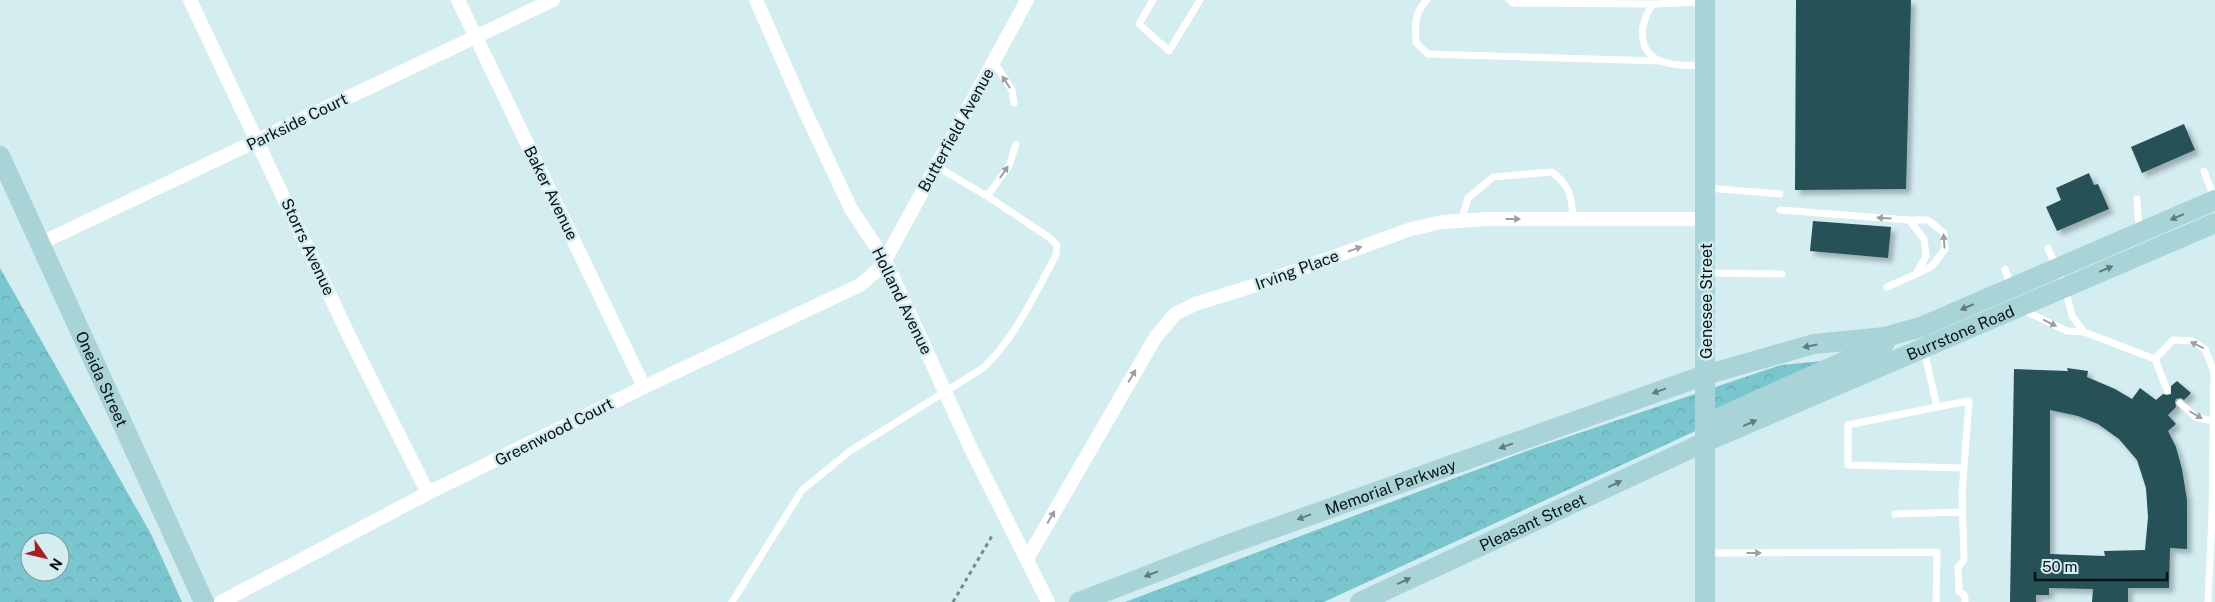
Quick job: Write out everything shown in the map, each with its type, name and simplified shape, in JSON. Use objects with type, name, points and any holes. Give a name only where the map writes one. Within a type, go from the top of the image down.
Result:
[{"type":"street","name":"Storrs Avenue","points":[[190,0],[350,338],[428,493]]},
{"type":"street","name":"Baker Avenue","points":[[458,0],[644,387]]},
{"type":"street","name":"Parkside Court","points":[[41,243],[552,0]]},
{"type":"street","name":"Holland Avenue","points":[[756,0],[851,209],[885,260],[971,449],[1048,602]]},
{"type":"street","name":"Butterfield Avenue","points":[[885,260],[1027,0]]},
{"type":"street","name":"Genesee Street","points":[[1705,1],[1706,602]]},
{"type":"street","name":"Oneida Street","points":[[0,156],[204,602]]},
{"type":"street","name":"Burrstone Road","points":[[1705,375],[1814,344],[1885,337],[2015,298],[2065,287],[2215,200]]},
{"type":"street","name":"Irving Place","points":[[1027,559],[1155,338],[1175,314],[1195,304],[1253,286],[1410,229],[1442,222],[1573,219],[1706,219]]},
{"type":"street","name":"Burrstone Road","points":[[1705,433],[1923,348],[2015,298],[2058,268],[2143,242],[2215,223]]},
{"type":"street","name":"Greenwood Court","points":[[221,602],[428,493],[644,387],[860,285],[880,268],[885,260]]},
{"type":"street","points":[[1705,433],[1921,327]]},
{"type":"street","name":"Memorial Parkway","points":[[1079,602],[1231,543],[1705,375]]},
{"type":"street","name":"Pleasant Street","points":[[1360,602],[1705,433]]},
{"type":"lane","points":[[1153,0],[1140,24],[1169,51],[1200,0]]},
{"type":"lane","points":[[1427,0],[1418,8],[1415,24],[1416,43],[1428,54],[1661,61],[1687,66],[1705,65]]},
{"type":"lane","points":[[1509,0],[1513,3],[1652,4],[1705,1]]},
{"type":"lane","points":[[1652,4],[1641,27],[1643,44],[1651,55],[1661,61]]},
{"type":"lane","points":[[994,62],[1012,90],[1014,103]]},
{"type":"lane","points":[[987,196],[1009,166],[1016,144]]},
{"type":"lane","points":[[732,602],[802,490],[850,451],[983,368],[1017,327],[1056,255],[1057,245],[1050,238],[987,196],[936,166]]},
{"type":"lane","points":[[2204,171],[2215,200]]},
{"type":"lane","points":[[1462,221],[1468,198],[1493,177],[1552,172],[1564,182],[1572,200],[1573,219]]},
{"type":"lane","points":[[1706,188],[1780,194]]},
{"type":"lane","points":[[2137,199],[2143,242]]},
{"type":"lane","points":[[1780,210],[1928,220],[1944,233],[1945,249],[1932,266],[1887,287]]},
{"type":"lane","points":[[1909,220],[1924,239],[1926,256],[1916,274]]},
{"type":"lane","points":[[2048,248],[2065,287],[2072,316],[2084,332]]},
{"type":"lane","points":[[2004,269],[2015,298],[2067,331],[2084,332],[2155,359],[2167,390]]},
{"type":"lane","points":[[1706,273],[1782,274]]},
{"type":"lane","points":[[2155,359],[2173,340],[2192,341],[2205,349],[2214,372],[2215,421],[2208,602]]},
{"type":"lane","points":[[1923,348],[1937,407]]},
{"type":"lane","points":[[1964,468],[1848,465],[1848,425],[1968,401],[1962,512],[1964,560],[1958,567],[1959,591],[1965,596],[1965,602]]},
{"type":"lane","points":[[2180,403],[2197,418],[2215,421]]},
{"type":"lane","points":[[1895,514],[1962,512]]},
{"type":"lane","points":[[1705,553],[1936,552],[1936,602]]},
{"type":"path","points":[[953,602],[992,536]]},
{"type":"green space","points":[[0,268],[151,534],[182,602],[0,602]]},
{"type":"green space","points":[[1854,358],[1324,602],[1125,602],[1532,449],[1781,365]]},
{"type":"building","points":[[1796,0],[1911,0],[1906,189],[1795,190]]},
{"type":"building","points":[[2184,124],[2195,150],[2142,173],[2131,147]]},
{"type":"building","points":[[2089,173],[2094,185],[2098,184],[2109,209],[2057,231],[2046,207],[2061,200],[2056,188]]},
{"type":"building","points":[[1813,221],[1891,227],[1888,258],[1810,251]]},
{"type":"building","points":[[2067,368],[2088,371],[2087,377],[2115,389],[2132,399],[2140,388],[2156,400],[2163,394],[2171,394],[2171,386],[2177,381],[2191,393],[2184,400],[2181,398],[2176,399],[2176,407],[2168,415],[2176,424],[2168,431],[2176,447],[2187,500],[2187,549],[2170,548],[2169,588],[2128,588],[2128,602],[2092,602],[2093,589],[2049,588],[2049,595],[2036,595],[2036,602],[2010,602],[2014,369],[2068,371]],"holes":[[[2050,410],[2078,416],[2098,424],[2119,439],[2137,460],[2146,488],[2148,517],[2145,550],[2104,551],[2105,556],[2050,554]]]}]
